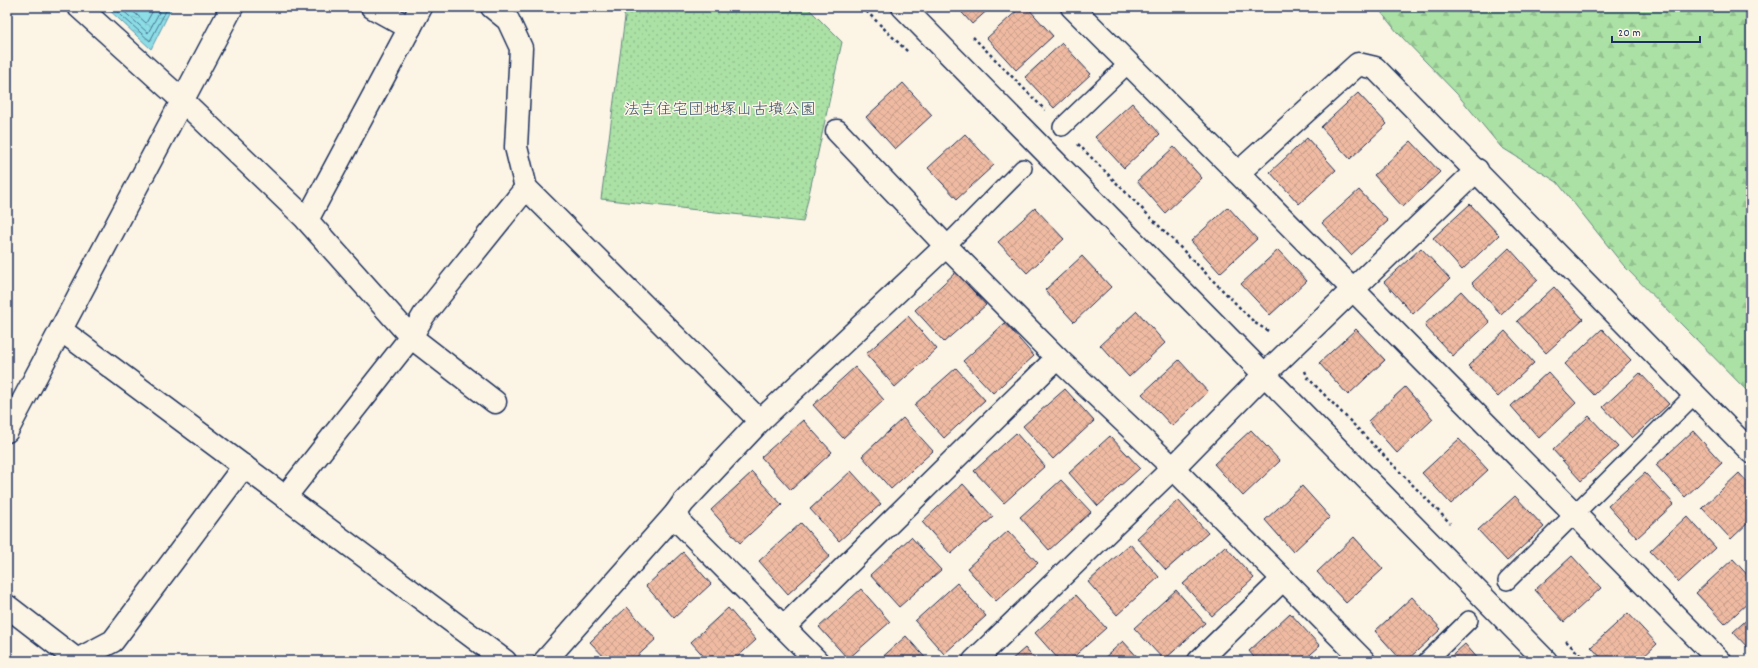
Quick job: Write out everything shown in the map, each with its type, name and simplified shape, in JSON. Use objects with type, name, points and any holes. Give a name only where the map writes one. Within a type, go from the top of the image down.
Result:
[{"type":"street","points":[[80,7],[183,101],[307,220],[411,337],[495,402]]},
{"type":"street","points":[[7,431],[232,7]]},
{"type":"street","points":[[372,7],[410,28]]},
{"type":"street","points":[[307,220],[421,7]]},
{"type":"street","points":[[492,7],[508,20],[522,48],[516,147],[526,188],[760,422]]},
{"type":"street","points":[[903,7],[1546,661]]},
{"type":"street","points":[[1072,7],[1720,661]]},
{"type":"street","points":[[1238,173],[1358,64],[1375,68],[1477,170],[1751,452]]},
{"type":"street","points":[[837,131],[946,246],[1057,358],[1173,468],[1364,661]]},
{"type":"street","points":[[974,661],[1173,468],[1265,374],[1477,170]]},
{"type":"street","points":[[285,497],[411,337],[424,315],[526,188]]},
{"type":"street","points":[[545,661],[676,513],[683,503],[760,422],[946,246]]},
{"type":"street","points":[[60,330],[505,661]]},
{"type":"street","points":[[784,627],[1057,358]]},
{"type":"street","points":[[7,606],[78,660],[113,641],[244,466]]},
{"type":"street","points":[[676,513],[682,525],[817,661]]},
{"type":"street","points":[[1199,661],[1283,579]]},
{"type":"lane","points":[[1062,127],[1128,64]]},
{"type":"lane","points":[[946,246],[1023,168]]},
{"type":"lane","points":[[1507,581],[1695,394]]},
{"type":"lane","points":[[1427,661],[1468,620]]},
{"type":"path","points":[[970,34],[1255,322],[1272,334]]},
{"type":"path","points":[[1305,370],[1308,378],[1452,524]]},
{"type":"path","points":[[1565,640],[1586,661]]},
{"type":"green space","name":"法吉住宅団地塚山古墳公園","points":[[620,7],[808,7],[842,42],[803,222],[601,199],[625,17]]},
{"type":"green space","points":[[1377,7],[1751,7],[1751,395],[1624,266],[1557,182],[1501,147],[1457,94],[1397,32]]},
{"type":"water","points":[[106,7],[172,7],[151,49]]},
{"type":"building","points":[[957,7],[991,7],[972,24]]},
{"type":"building","points":[[1021,7],[1027,7],[1053,36],[1016,70],[987,38]]},
{"type":"building","points":[[1062,43],[1091,74],[1054,108],[1025,77]]},
{"type":"building","points":[[903,83],[932,115],[895,149],[866,117]]},
{"type":"building","points":[[1358,93],[1387,124],[1350,159],[1321,127]]},
{"type":"building","points":[[1132,103],[1160,134],[1124,168],[1095,137]]},
{"type":"building","points":[[965,134],[994,165],[957,199],[928,168]]},
{"type":"building","points":[[1307,138],[1336,170],[1299,204],[1270,172]]},
{"type":"building","points":[[1411,141],[1440,172],[1403,207],[1374,175]]},
{"type":"building","points":[[1174,147],[1202,178],[1165,213],[1137,181]]},
{"type":"building","points":[[1359,190],[1388,221],[1351,255],[1322,223]]},
{"type":"building","points":[[1470,204],[1499,235],[1462,270],[1433,238]]},
{"type":"building","points":[[1228,207],[1257,239],[1220,273],[1191,241]]},
{"type":"building","points":[[1035,208],[1064,239],[1027,273],[998,242]]},
{"type":"building","points":[[1421,248],[1450,279],[1413,314],[1384,282]]},
{"type":"building","points":[[1509,248],[1538,280],[1501,314],[1472,283]]},
{"type":"building","points":[[1278,250],[1307,281],[1270,315],[1241,284]]},
{"type":"building","points":[[1082,256],[1111,287],[1074,322],[1045,290]]},
{"type":"building","points":[[956,272],[986,305],[944,342],[915,310]]},
{"type":"building","points":[[1554,287],[1583,319],[1546,353],[1517,321]]},
{"type":"building","points":[[1461,291],[1490,322],[1453,356],[1424,325]]},
{"type":"building","points":[[1137,311],[1165,343],[1129,377],[1100,345]]},
{"type":"building","points":[[908,316],[937,349],[895,387],[866,354]]},
{"type":"building","points":[[1005,323],[1034,356],[993,393],[963,361]]},
{"type":"building","points":[[1356,329],[1385,360],[1348,395],[1319,363]]},
{"type":"building","points":[[1602,329],[1631,360],[1594,395],[1565,364]]},
{"type":"building","points":[[1505,331],[1534,363],[1498,397],[1468,366]]},
{"type":"building","points":[[1179,360],[1208,392],[1172,426],[1142,394]]},
{"type":"building","points":[[855,367],[884,400],[843,438],[813,405]]},
{"type":"building","points":[[956,368],[985,400],[944,438],[914,405]]},
{"type":"building","points":[[1548,372],[1576,403],[1539,438],[1511,406]]},
{"type":"building","points":[[1640,373],[1669,404],[1632,438],[1603,407]]},
{"type":"building","points":[[1405,387],[1433,419],[1397,453],[1368,421]]},
{"type":"building","points":[[1065,389],[1094,421],[1053,459],[1023,426]]},
{"type":"building","points":[[1589,416],[1618,447],[1581,481],[1553,450]]},
{"type":"building","points":[[903,418],[933,451],[891,489],[862,456]]},
{"type":"building","points":[[803,420],[832,452],[791,490],[761,457]]},
{"type":"building","points":[[1251,430],[1280,461],[1243,496],[1214,464]]},
{"type":"building","points":[[1693,431],[1722,463],[1685,497],[1656,465]]},
{"type":"building","points":[[1016,433],[1045,466],[1004,503],[974,471]]},
{"type":"building","points":[[1110,436],[1140,468],[1098,506],[1069,473]]},
{"type":"building","points":[[1459,439],[1488,470],[1451,504],[1422,473]]},
{"type":"building","points":[[851,471],[881,504],[839,541],[810,509]]},
{"type":"building","points":[[752,472],[782,505],[740,543],[711,510]]},
{"type":"building","points":[[1645,473],[1674,504],[1637,538],[1608,506]]},
{"type":"building","points":[[1739,473],[1751,486],[1751,520],[1731,539],[1702,508]]},
{"type":"building","points":[[1061,480],[1091,512],[1049,550],[1020,517]]},
{"type":"building","points":[[963,484],[993,517],[951,554],[922,522]]},
{"type":"building","points":[[1302,486],[1330,517],[1293,552],[1265,520]]},
{"type":"building","points":[[1515,496],[1544,527],[1507,561],[1478,530]]},
{"type":"building","points":[[1178,500],[1208,533],[1166,570],[1137,538]]},
{"type":"building","points":[[1687,516],[1716,548],[1679,582],[1650,551]]},
{"type":"building","points":[[801,523],[830,556],[788,594],[759,561]]},
{"type":"building","points":[[1008,531],[1038,563],[996,601],[967,568]]},
{"type":"building","points":[[911,537],[941,570],[899,607],[870,575]]},
{"type":"building","points":[[1354,537],[1383,569],[1346,603],[1317,572]]},
{"type":"building","points":[[1130,544],[1159,577],[1117,615],[1088,582]]},
{"type":"building","points":[[1225,546],[1254,578],[1212,616],[1183,584]]},
{"type":"building","points":[[683,552],[711,584],[674,618],[646,586]]},
{"type":"building","points":[[1572,556],[1601,588],[1564,622],[1535,590]]},
{"type":"building","points":[[1733,559],[1751,579],[1751,600],[1725,624],[1696,593]]},
{"type":"building","points":[[957,583],[986,616],[944,654],[915,621]]},
{"type":"building","points":[[861,589],[890,622],[848,659],[819,627]]},
{"type":"building","points":[[1176,590],[1205,623],[1164,660],[1134,628]]},
{"type":"building","points":[[1076,595],[1106,628],[1069,661],[1060,661],[1035,633]]},
{"type":"building","points":[[1412,597],[1441,629],[1406,661],[1402,661],[1375,631]]},
{"type":"building","points":[[627,607],[656,639],[632,661],[608,661],[590,642]]},
{"type":"building","points":[[728,608],[756,640],[733,661],[708,661],[691,642]]},
{"type":"building","points":[[1290,613],[1320,646],[1303,661],[1257,661],[1249,651]]},
{"type":"building","points":[[1628,613],[1657,644],[1639,661],[1604,661],[1591,647]]},
{"type":"building","points":[[1751,616],[1751,651],[1733,632]]},
{"type":"building","points":[[906,636],[928,661],[878,661]]},
{"type":"building","points":[[1123,641],[1141,661],[1101,661]]},
{"type":"building","points":[[1465,644],[1480,661],[1446,661]]},
{"type":"building","points":[[1025,648],[1036,661],[1010,661]]}]
